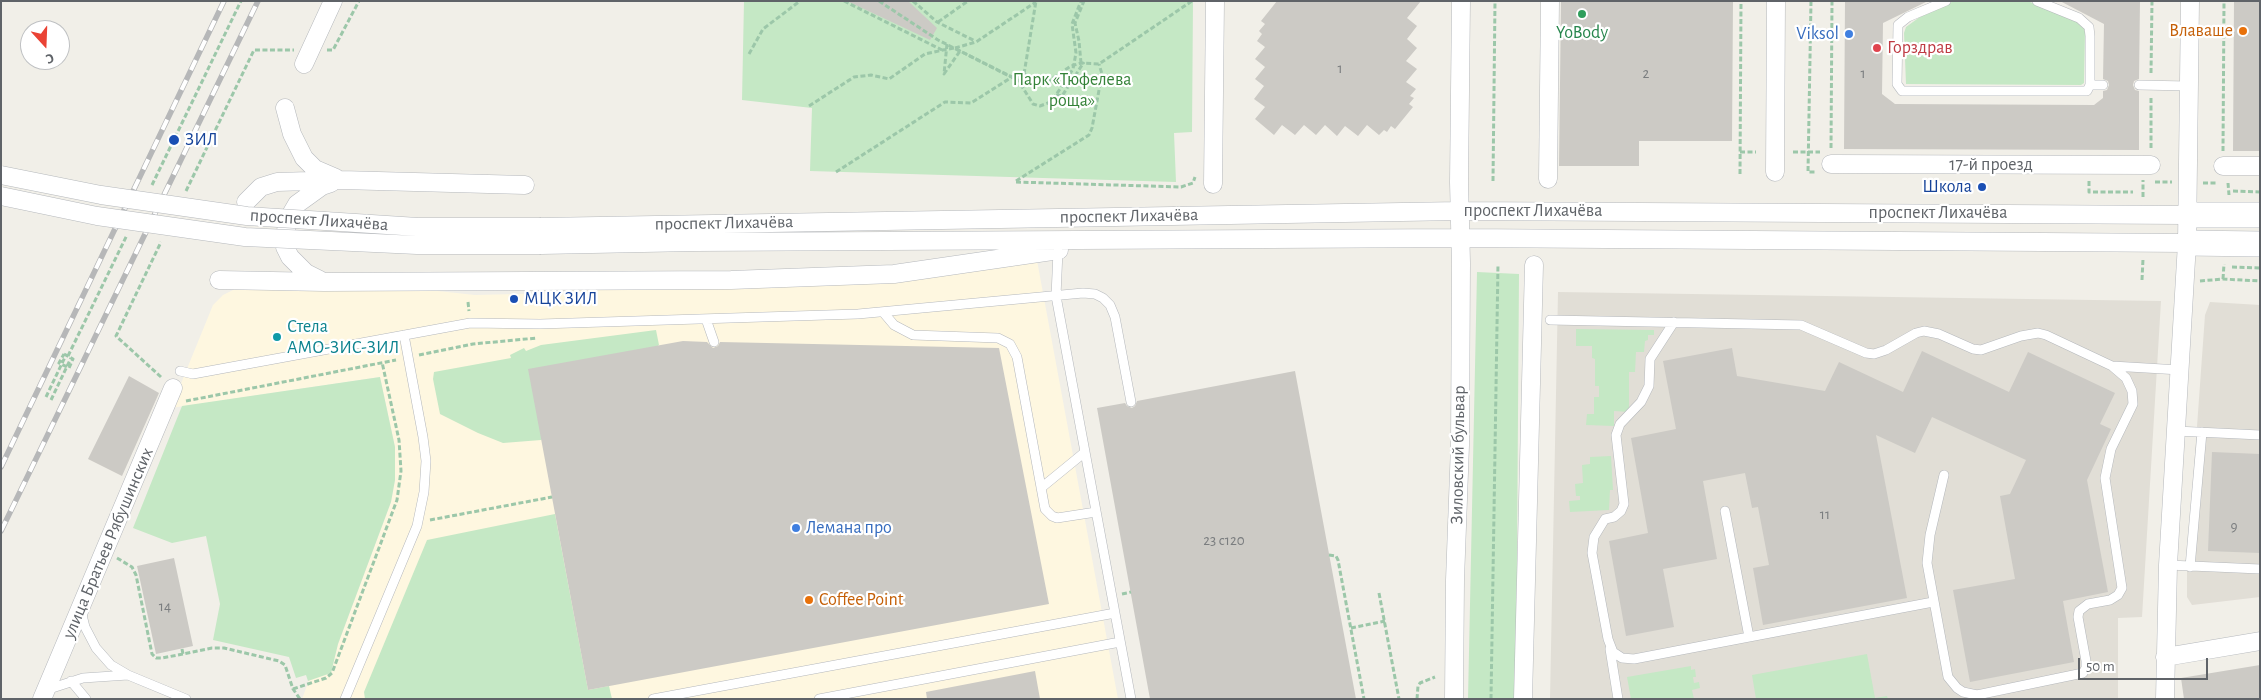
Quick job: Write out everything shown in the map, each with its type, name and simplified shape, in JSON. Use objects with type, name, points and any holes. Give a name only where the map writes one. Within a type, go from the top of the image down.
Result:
[{"type":"street","points":[[304,57],[333,1]]},
{"type":"street","points":[[1213,184],[1215,1]]},
{"type":"street","name":"Зиловский бульвар","points":[[1454,699],[1455,580],[1460,445],[1461,238],[1459,210],[1461,1]]},
{"type":"street","points":[[1548,179],[1550,1]]},
{"type":"street","points":[[1775,172],[1776,1]]},
{"type":"street","points":[[2165,699],[2168,565],[2188,243],[2190,1]]},
{"type":"street","points":[[285,108],[292,134],[304,158],[315,169],[341,180]]},
{"type":"street","name":"17-й проезд","points":[[1831,162],[2147,170]]},
{"type":"street","points":[[2223,166],[2260,166]]},
{"type":"street","name":"проспект Лихачёва","points":[[1,175],[119,198],[248,216],[541,236],[694,242],[1461,238],[2260,244]]},
{"type":"street","points":[[324,282],[306,273],[290,257],[285,240],[287,222],[297,204],[306,196],[322,186],[341,180]]},
{"type":"street","points":[[246,202],[254,191],[269,183],[341,180],[525,185]]},
{"type":"street","name":"проспект Лихачёва","points":[[1,196],[115,219],[245,237],[417,246],[541,236],[1459,210],[2260,215]]},
{"type":"street","points":[[219,280],[324,282],[731,280],[894,274],[1079,247]]},
{"type":"street","points":[[1524,699],[1534,265]]},
{"type":"street","name":"улица Братьев Рябушинских","points":[[44,694],[178,395]]},
{"type":"street","points":[[2165,657],[2260,641]]},
{"type":"lane","points":[[1946,1],[1902,20],[1898,26],[1897,84],[1902,91],[2083,93],[2088,91],[2090,85],[2089,27],[2079,18],[2037,1]]},
{"type":"lane","points":[[2090,85],[2103,85]]},
{"type":"lane","points":[[2139,85],[2188,86]]},
{"type":"lane","points":[[1058,250],[1056,296],[1131,699]]},
{"type":"lane","points":[[180,371],[193,374],[470,323],[540,324],[883,312],[1083,293],[1095,294],[1110,305],[1115,317],[1131,402]]},
{"type":"lane","points":[[883,312],[894,325],[913,335],[998,338],[1010,344],[1016,357],[1045,509],[1052,516],[1064,518],[1096,512]]},
{"type":"lane","points":[[706,319],[714,342]]},
{"type":"lane","points":[[1550,320],[1801,325],[1866,353],[1874,354],[1886,350],[1916,333],[1924,331],[1939,334],[1973,349],[1981,350],[2021,336],[2038,333],[2112,366],[2126,378],[2132,391],[2133,404],[2111,449],[2105,478],[2122,588],[2118,595],[2110,600],[2088,604],[2079,611],[2078,617],[2086,661],[2086,668],[2082,673],[1977,695],[1957,688],[1948,677],[1928,577],[1927,552],[1944,475]]},
{"type":"lane","points":[[1618,699],[1592,553],[1594,537],[1605,519],[1614,517],[1621,511],[1624,504],[1616,435],[1620,424],[1641,402],[1649,386],[1650,359],[1674,322]]},
{"type":"lane","points":[[344,699],[418,523],[424,492],[426,462],[404,335]]},
{"type":"lane","points":[[2112,366],[2180,370]]},
{"type":"lane","points":[[2176,431],[2260,435]]},
{"type":"lane","points":[[2190,566],[2202,432]]},
{"type":"lane","points":[[1041,488],[1085,452]]},
{"type":"lane","points":[[1725,510],[1749,637]]},
{"type":"lane","points":[[2168,565],[2260,570]]},
{"type":"lane","points":[[1608,639],[1613,652],[1622,658],[1634,659],[1933,602]]},
{"type":"lane","points":[[81,608],[86,627],[96,648],[112,665],[128,675],[186,699]]},
{"type":"lane","points":[[653,699],[1115,613]]},
{"type":"lane","points":[[819,699],[1120,642]]},
{"type":"lane","points":[[44,694],[71,681],[98,676],[128,675]]},
{"type":"lane","points":[[71,681],[86,699]]},
{"type":"path","points":[[151,186],[242,1]]},
{"type":"path","points":[[324,50],[334,50],[359,1]]},
{"type":"path","points":[[750,54],[762,29],[800,1]]},
{"type":"path","points":[[844,1],[943,50]]},
{"type":"path","points":[[879,1],[947,44],[1018,80],[1036,106],[1044,105],[1056,95],[1069,78],[1076,60],[1072,24],[1082,1]]},
{"type":"path","points":[[913,1],[924,13],[937,22],[976,42]]},
{"type":"path","points":[[937,22],[968,1]]},
{"type":"path","points":[[1056,95],[1062,96],[1082,62],[1075,23],[1082,1]]},
{"type":"path","points":[[836,172],[945,102],[971,103],[1012,78],[1024,74],[1034,80],[1050,80],[1071,66],[1082,62],[1099,64],[1192,1]]},
{"type":"path","points":[[1493,181],[1495,1]]},
{"type":"path","points":[[1740,174],[1741,1]]},
{"type":"path","points":[[1811,1],[1808,172],[1831,162]]},
{"type":"path","points":[[1831,162],[1832,1]]},
{"type":"path","points":[[2223,166],[2224,1]]},
{"type":"path","points":[[809,106],[854,77],[871,75],[889,78],[925,54],[976,42],[1036,2]]},
{"type":"path","points":[[1024,74],[1036,2]]},
{"type":"path","points":[[947,44],[944,74],[960,50]]},
{"type":"path","points":[[954,48],[1012,78]]},
{"type":"path","points":[[185,193],[254,50],[304,57]]},
{"type":"path","points":[[1099,64],[1102,74],[1089,135],[1016,182],[1181,187],[1193,183],[1198,169]]},
{"type":"path","points":[[1740,152],[1756,152]]},
{"type":"path","points":[[1793,152],[1809,152],[1831,162]]},
{"type":"path","points":[[2142,197],[2147,170]]},
{"type":"path","points":[[2229,183],[2229,196]]},
{"type":"path","points":[[2233,191],[2260,192]]},
{"type":"path","points":[[2089,192],[2133,192]]},
{"type":"path","points":[[46,397],[130,230]]},
{"type":"path","points":[[163,238],[116,336],[178,395],[382,362],[399,440],[401,471],[397,500],[332,673],[326,678],[293,689]]},
{"type":"path","points":[[2142,280],[2143,258]]},
{"type":"path","points":[[2223,279],[2224,258]]},
{"type":"path","points":[[1491,699],[1498,264]]},
{"type":"path","points":[[2232,267],[2260,268]]},
{"type":"path","points":[[2199,281],[2223,279],[2260,281]]},
{"type":"path","points":[[51,400],[68,356]]},
{"type":"path","points":[[418,523],[552,498]]},
{"type":"path","points":[[1329,555],[1336,556],[1338,560],[1364,699]]},
{"type":"path","points":[[134,571],[152,654],[156,658],[218,648],[278,661],[285,666],[293,689],[300,699]]},
{"type":"path","points":[[1379,593],[1399,699]]},
{"type":"path","points":[[1351,628],[1384,621]]},
{"type":"path","points":[[182,649],[183,654]]},
{"type":"path","points":[[1417,699],[1420,683],[1434,677]]},
{"type":"shaded area","points":[[1036,255],[1118,699],[302,699],[309,680],[331,673],[338,644],[391,502],[395,480],[395,447],[380,377],[171,408],[213,305],[223,295],[235,289],[419,289],[475,295],[559,293],[598,286],[739,285]]},
{"type":"shaded area","points":[[1558,292],[2161,301],[2142,617],[2118,618],[2118,699],[1550,699]]},
{"type":"shaded area","points":[[2210,302],[2260,305],[2260,597],[2192,605],[2187,597],[2187,566],[2205,315]]},
{"type":"green space","name":"Парк «Тюфелева роща»","points":[[744,1],[1193,1],[1192,132],[1174,133],[1176,182],[810,171],[812,108],[742,100]]},
{"type":"green space","points":[[1954,1],[2027,1],[2074,17],[2083,26],[2085,32],[2084,83],[2081,85],[1906,84],[1904,33],[1906,27],[1924,14]]},
{"type":"green space","points":[[1477,272],[1519,274],[1516,699],[1468,699]]},
{"type":"green space","points":[[1576,329],[1654,330],[1654,335],[1648,335],[1648,340],[1645,341],[1644,352],[1636,352],[1635,372],[1629,372],[1629,412],[1614,411],[1614,426],[1586,425],[1587,414],[1594,414],[1594,397],[1599,397],[1599,386],[1595,386],[1595,359],[1592,358],[1592,346],[1576,346]]},
{"type":"green space","points":[[656,330],[659,345],[541,440],[503,443],[440,414],[433,379],[434,372],[511,358],[510,355],[524,348],[526,351],[541,345]]},
{"type":"green space","points":[[380,377],[395,447],[395,480],[391,502],[338,644],[331,673],[308,681],[306,675],[296,678],[289,657],[213,640],[220,604],[206,536],[172,543],[133,528],[182,406]]},
{"type":"green space","points":[[1611,456],[1613,490],[1610,490],[1609,510],[1570,512],[1569,501],[1580,500],[1580,496],[1576,496],[1575,484],[1583,483],[1582,465],[1590,464],[1590,457]]},
{"type":"green space","points":[[555,514],[588,690],[609,686],[612,699],[365,699],[364,692],[427,540]]},
{"type":"green space","points":[[1867,654],[1875,698],[1887,696],[1888,699],[1756,699],[1752,675]]},
{"type":"green space","points":[[1691,666],[1691,670],[1695,669],[1696,677],[1693,677],[1694,683],[1699,682],[1700,688],[1692,690],[1694,699],[1631,699],[1627,677]]},
{"type":"building","points":[[847,1],[908,1],[937,28],[930,40]]},
{"type":"building","points":[[1277,1],[1421,1],[1407,18],[1417,26],[1407,39],[1417,48],[1406,61],[1417,69],[1406,82],[1416,89],[1410,96],[1414,98],[1409,104],[1413,107],[1395,129],[1391,126],[1387,132],[1384,130],[1379,135],[1367,125],[1358,136],[1345,126],[1337,136],[1325,125],[1316,135],[1304,125],[1295,135],[1282,125],[1274,135],[1255,119],[1265,107],[1254,99],[1264,86],[1255,79],[1265,67],[1255,59],[1265,47],[1257,41],[1262,34],[1259,31],[1265,24],[1261,21]]},
{"type":"building","points":[[1561,1],[1733,1],[1732,141],[1639,141],[1639,166],[1559,166]]},
{"type":"building","points":[[1845,1],[1928,1],[1883,23],[1882,94],[1895,104],[2094,105],[2103,98],[2103,91],[2107,90],[2109,85],[2108,81],[2103,79],[2104,24],[2060,1],[2140,1],[2139,79],[2134,81],[2133,85],[2135,90],[2139,91],[2139,150],[1844,149]]},
{"type":"building","points":[[2234,1],[2260,1],[2260,151],[2233,151]]},
{"type":"building","name":"Лемана про","points":[[683,341],[707,342],[713,348],[718,346],[720,342],[999,348],[1049,604],[588,690],[528,369]]},
{"type":"building","points":[[1732,348],[1737,376],[1825,391],[1839,362],[1903,392],[1922,351],[2009,392],[2028,352],[2115,393],[2100,424],[2111,429],[2087,480],[2108,592],[2063,601],[2074,662],[1970,682],[1953,590],[2015,579],[2000,496],[2010,494],[2026,460],[1932,417],[1915,453],[1876,435],[1907,598],[1763,625],[1753,568],[1769,565],[1758,507],[1752,508],[1745,473],[1703,481],[1717,559],[1663,569],[1674,627],[1626,636],[1609,541],[1648,533],[1631,438],[1676,429],[1663,361]]},
{"type":"building","points":[[1295,371],[1356,699],[1150,699],[1097,408],[1125,403],[1132,408],[1137,401]]},
{"type":"building","points":[[129,376],[159,393],[122,476],[88,459]]},
{"type":"building","points":[[2212,452],[2260,454],[2260,553],[2208,551]]},
{"type":"building","points":[[174,558],[193,646],[156,654],[137,566]]},
{"type":"building","points":[[2260,665],[2260,699],[2184,699],[2181,678]]},
{"type":"building","points":[[1035,671],[1040,699],[927,699],[926,692]]},
{"type":"railway","points":[[1,467],[224,1]]},
{"type":"railway","points":[[1,531],[258,1]]},
{"type":"place","name":"YoBody","points":[[1582,14]]},
{"type":"place","name":"Влаваше","points":[[2243,31]]},
{"type":"place","name":"Viksol","points":[[1849,34]]},
{"type":"place","name":"Горздрав","points":[[1877,48]]},
{"type":"place","name":"ЗИЛ","points":[[174,140]]},
{"type":"place","name":"Школа","points":[[1982,187]]},
{"type":"place","name":"МЦК ЗИЛ","points":[[514,299]]},
{"type":"place","name":"Стела АМО-ЗИС-ЗИЛ","points":[[277,337]]},
{"type":"place","name":"Лемана про","points":[[796,528]]},
{"type":"place","name":"Coffee Point","points":[[809,600]]}]
